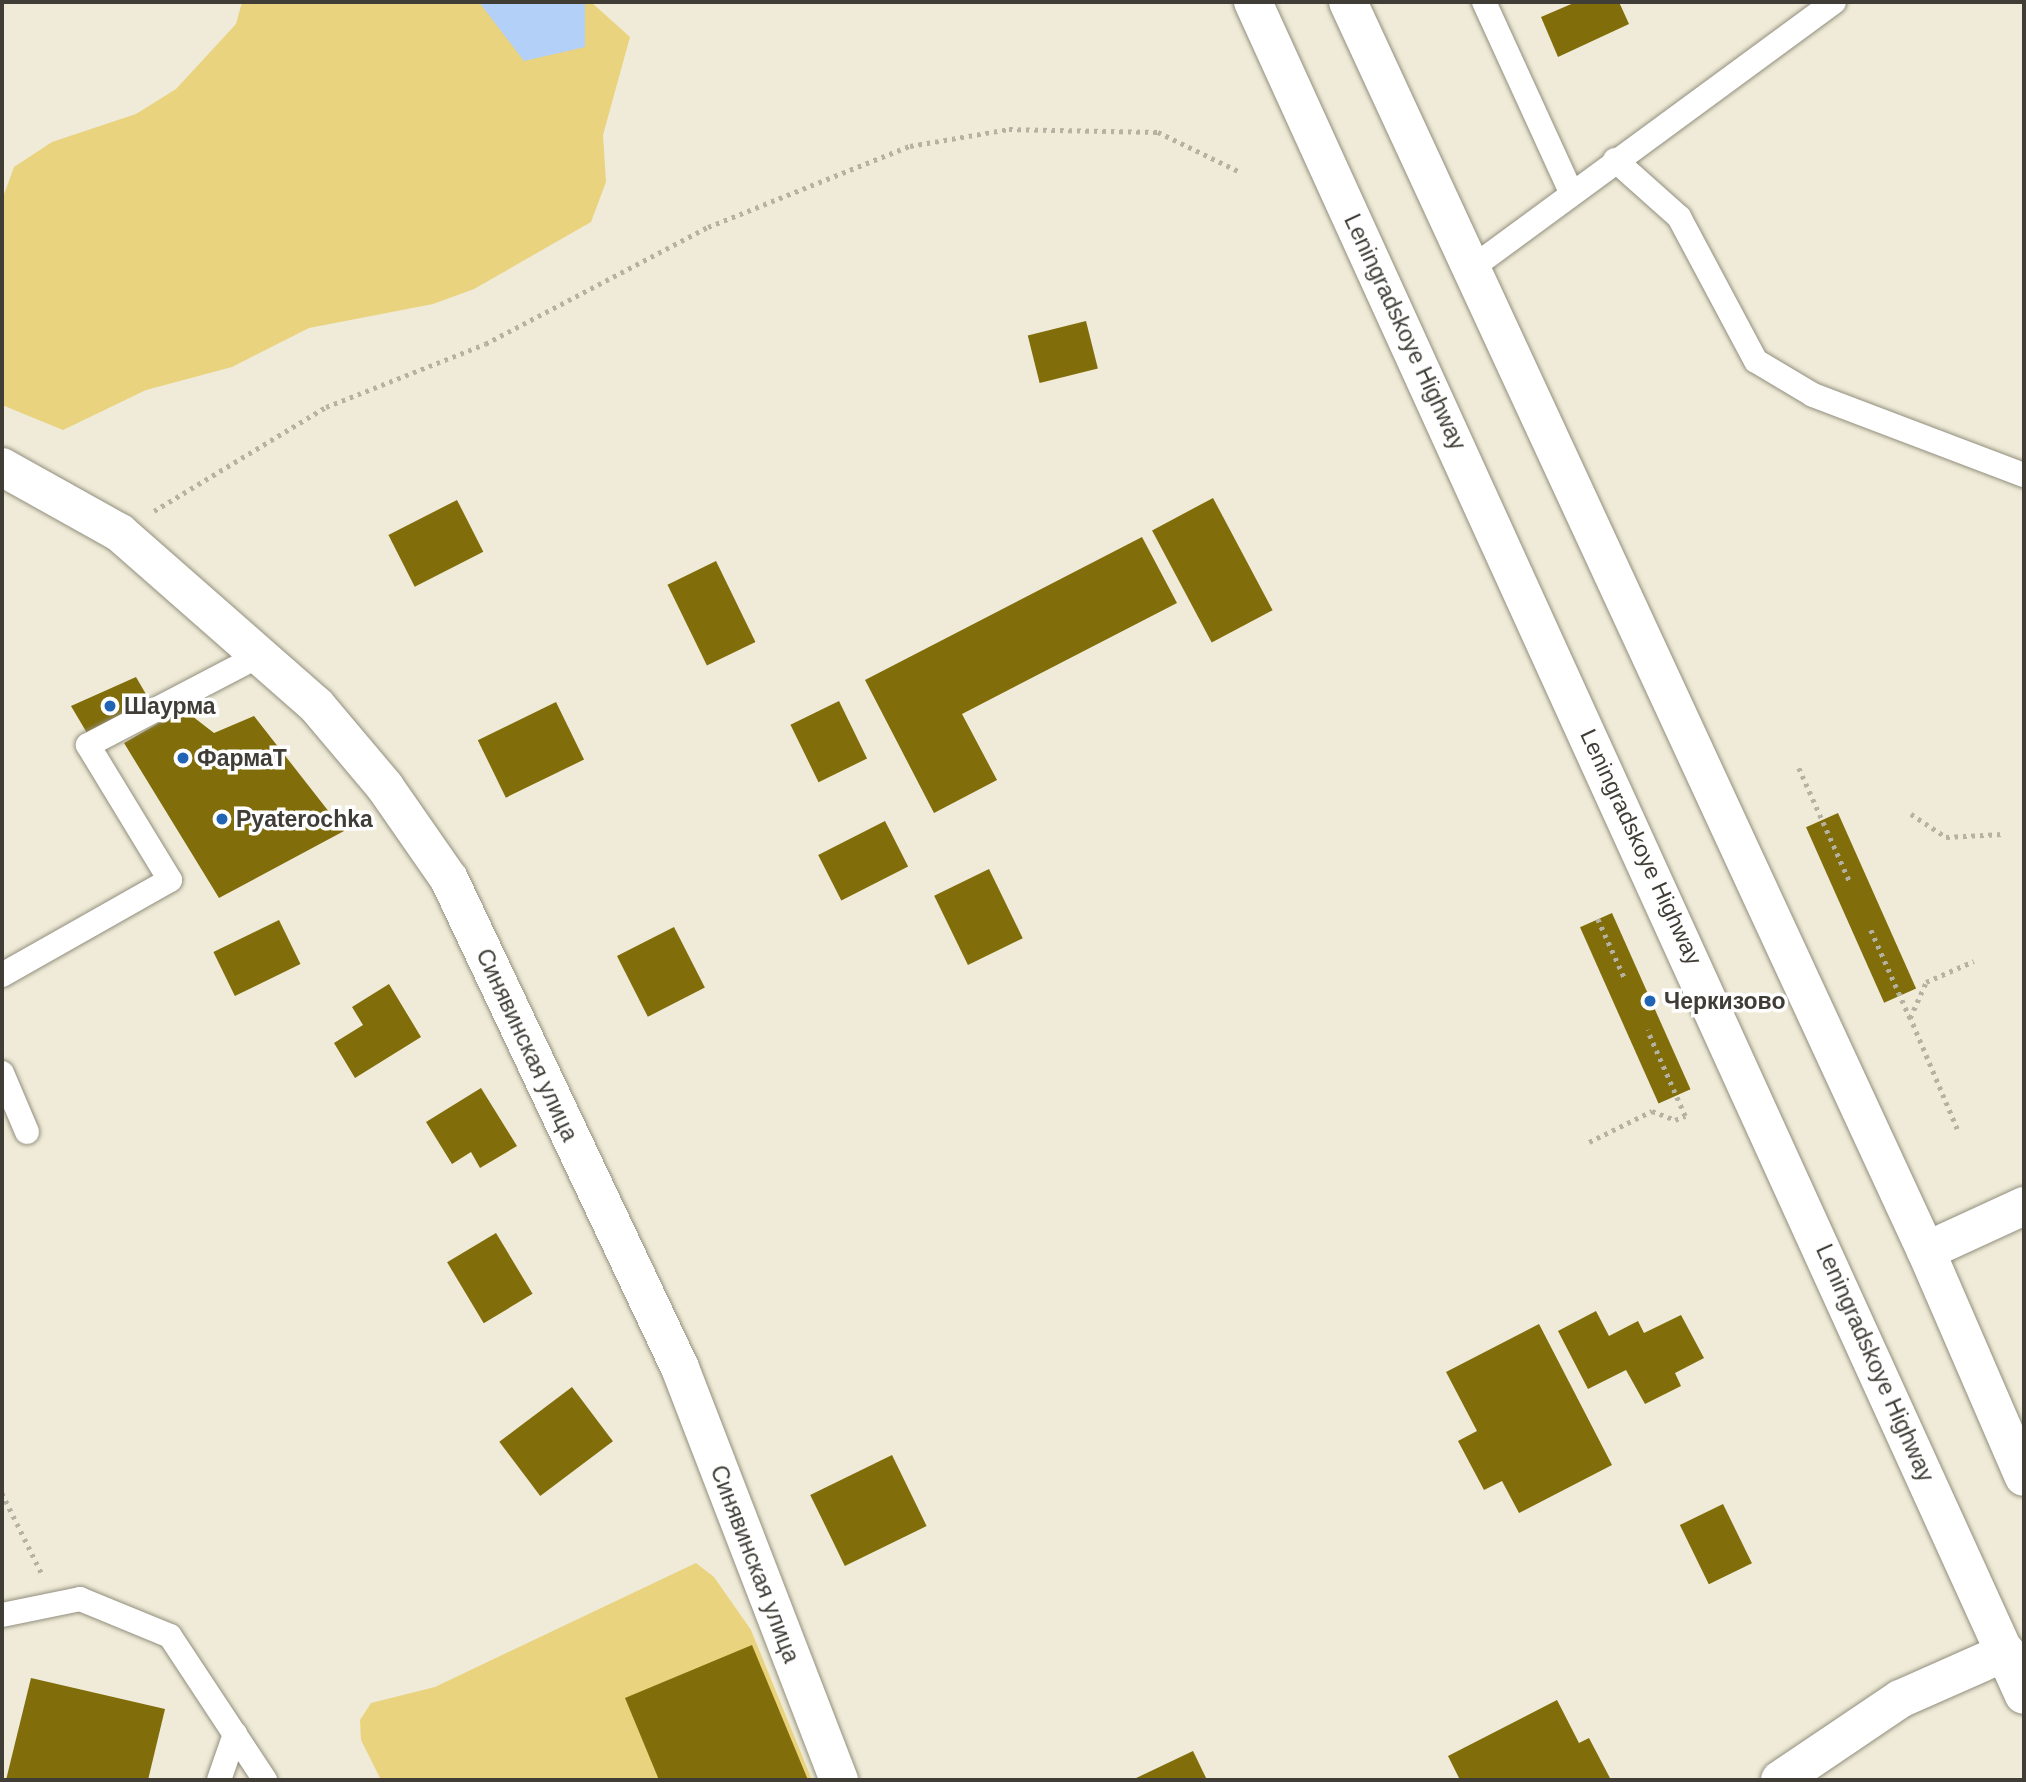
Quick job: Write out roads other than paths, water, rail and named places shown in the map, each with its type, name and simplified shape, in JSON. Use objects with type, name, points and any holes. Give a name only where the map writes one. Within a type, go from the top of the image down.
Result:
[{"type":"main road","name":"Leningradskoye Highway","points":[[1253,2],[2024,1695]]},
{"type":"main road","points":[[1348,2],[1469,270],[1926,1251],[2024,1477]]},
{"type":"main road","name":"Синявинская улица","points":[[2,467],[120,533],[316,705],[385,787],[449,879],[680,1368],[839,1780]]},
{"type":"main road","points":[[1926,1251],[2024,1206]]},
{"type":"main road","points":[[1780,1780],[1900,1699],[2006,1652]]},
{"type":"lane","points":[[1484,2],[1571,192]]},
{"type":"lane","points":[[1469,270],[1571,192],[1834,2]]},
{"type":"lane","points":[[1615,160],[1679,217],[1756,361],[1814,395],[2024,475]]},
{"type":"lane","points":[[2,975],[170,880],[88,744],[260,656]]},
{"type":"lane","points":[[2,1073],[27,1132]]},
{"type":"lane","points":[[2,1615],[80,1599],[170,1636],[265,1780]]},
{"type":"lane","points":[[219,1780],[235,1734]]},
{"type":"water","points":[[479,2],[585,2],[585,47],[524,61]]},
{"type":"place","name":"Шаурма","points":[[110,706]]},
{"type":"place","name":"ФармаТ","points":[[183,758]]},
{"type":"place","name":"Pyaterochka","points":[[222,819]]},
{"type":"place","name":"Черкизово","points":[[1650,1001]]}]
